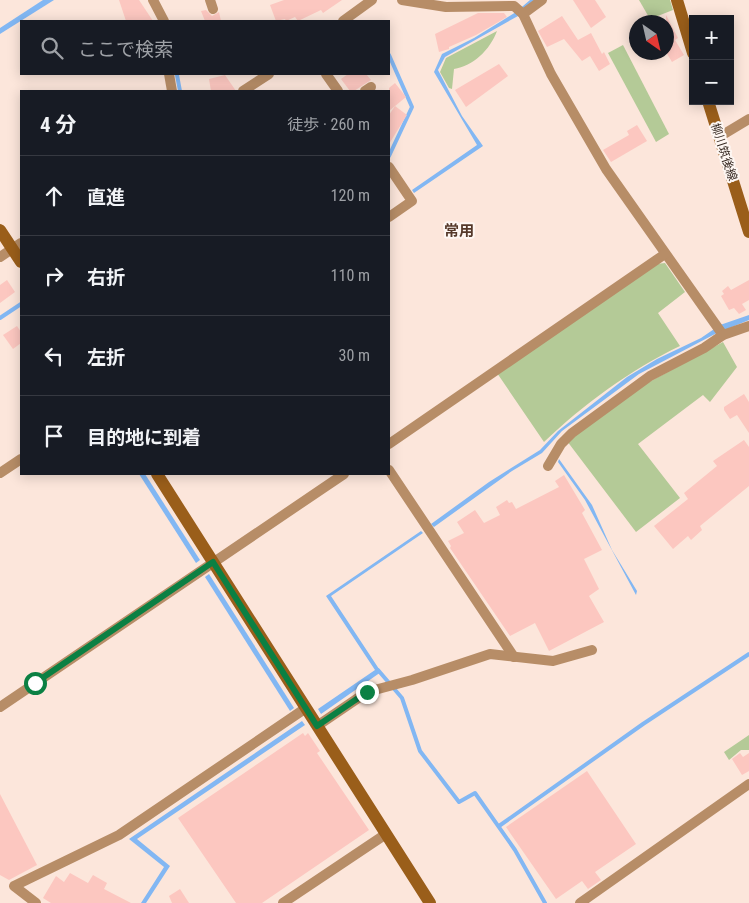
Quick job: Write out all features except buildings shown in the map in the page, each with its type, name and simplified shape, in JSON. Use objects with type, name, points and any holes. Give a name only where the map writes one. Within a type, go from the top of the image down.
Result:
[{"type":"street","points":[[153,0],[163,20]]},
{"type":"street","points":[[344,20],[372,0]]},
{"type":"street","points":[[402,0],[446,6],[514,6],[523,14],[551,74],[606,169],[723,335]]},
{"type":"street","points":[[523,14],[542,0]]},
{"type":"street","points":[[676,0],[689,41]]},
{"type":"street","points":[[170,75],[172,90]]},
{"type":"street","points":[[244,90],[267,75]]},
{"type":"street","points":[[327,75],[337,90]]},
{"type":"street","name":"柳川筑後線","points":[[709,105],[749,232]]},
{"type":"street","points":[[719,137],[749,119]]},
{"type":"street","points":[[390,168],[412,201],[390,216]]},
{"type":"street","points":[[0,230],[17,246],[0,257]]},
{"type":"street","points":[[390,443],[665,254]]},
{"type":"street","points":[[548,466],[561,444],[572,433],[650,376],[704,348],[723,335],[749,326]]},
{"type":"street","points":[[0,473],[20,460]]},
{"type":"street","points":[[390,471],[514,656]]},
{"type":"street","points":[[158,475],[430,903]]},
{"type":"street","points":[[0,707],[343,475]]},
{"type":"street","points":[[317,726],[367,692],[412,680],[490,654],[553,661],[592,650]]},
{"type":"street","points":[[36,903],[14,886],[119,835],[306,708]]},
{"type":"street","points":[[580,903],[749,784]]},
{"type":"street","points":[[283,903],[386,834]]},
{"type":"green space","points":[[639,0],[670,0],[673,10],[660,15],[648,15]]},
{"type":"green space","points":[[497,31],[490,45],[480,56],[468,64],[454,69],[452,89],[449,88],[440,72],[446,58]]},
{"type":"green space","points":[[623,45],[629,60],[631,60],[669,134],[656,142],[608,53]]},
{"type":"green space","points":[[665,263],[685,292],[658,313],[680,346],[643,366],[591,401],[544,442],[497,373],[656,264]]},
{"type":"green space","points":[[723,342],[737,367],[710,402],[703,395],[638,444],[680,498],[636,532],[567,441],[629,393]]},
{"type":"green space","points":[[749,735],[749,750],[741,750],[729,760],[724,752]]},
{"type":"water","points":[[43,0],[54,0],[0,34],[0,28]]},
{"type":"water","points":[[530,0],[536,0],[518,16],[445,57],[438,70],[462,116],[483,146],[414,193],[412,190],[477,145],[434,72],[442,54],[474,38],[516,12]]},
{"type":"water","points":[[749,315],[749,320],[715,334],[639,374],[562,431],[542,453],[512,471],[434,527],[431,524],[489,482],[540,450],[558,431],[627,377],[657,359],[701,338],[720,325]]},
{"type":"water","points":[[559,459],[592,505],[612,550],[637,591],[636,595],[585,500],[558,462]]},
{"type":"water","points":[[140,475],[146,475],[200,560],[196,563]]},
{"type":"water","points":[[421,531],[423,533],[331,596],[381,672],[321,714],[318,709],[375,670],[326,596]]},
{"type":"water","points":[[209,574],[294,708],[290,711],[205,577]]},
{"type":"water","points":[[302,721],[305,725],[137,839],[170,866],[146,903],[141,903],[164,867],[129,839]]},
{"type":"waterway","points":[[390,57],[412,107],[390,154]]},
{"type":"waterway","points":[[177,75],[180,90]]},
{"type":"waterway","points":[[0,318],[20,305]]},
{"type":"waterway","points":[[499,826],[643,724],[749,654]]},
{"type":"waterway","points":[[378,670],[402,698],[420,751],[459,802],[475,793],[515,850],[545,903]]},
{"type":"district","name":"常用","points":[[459,231]]},
{"type":"route","points":[[35,683],[213,562],[317,726],[367,692]]}]
